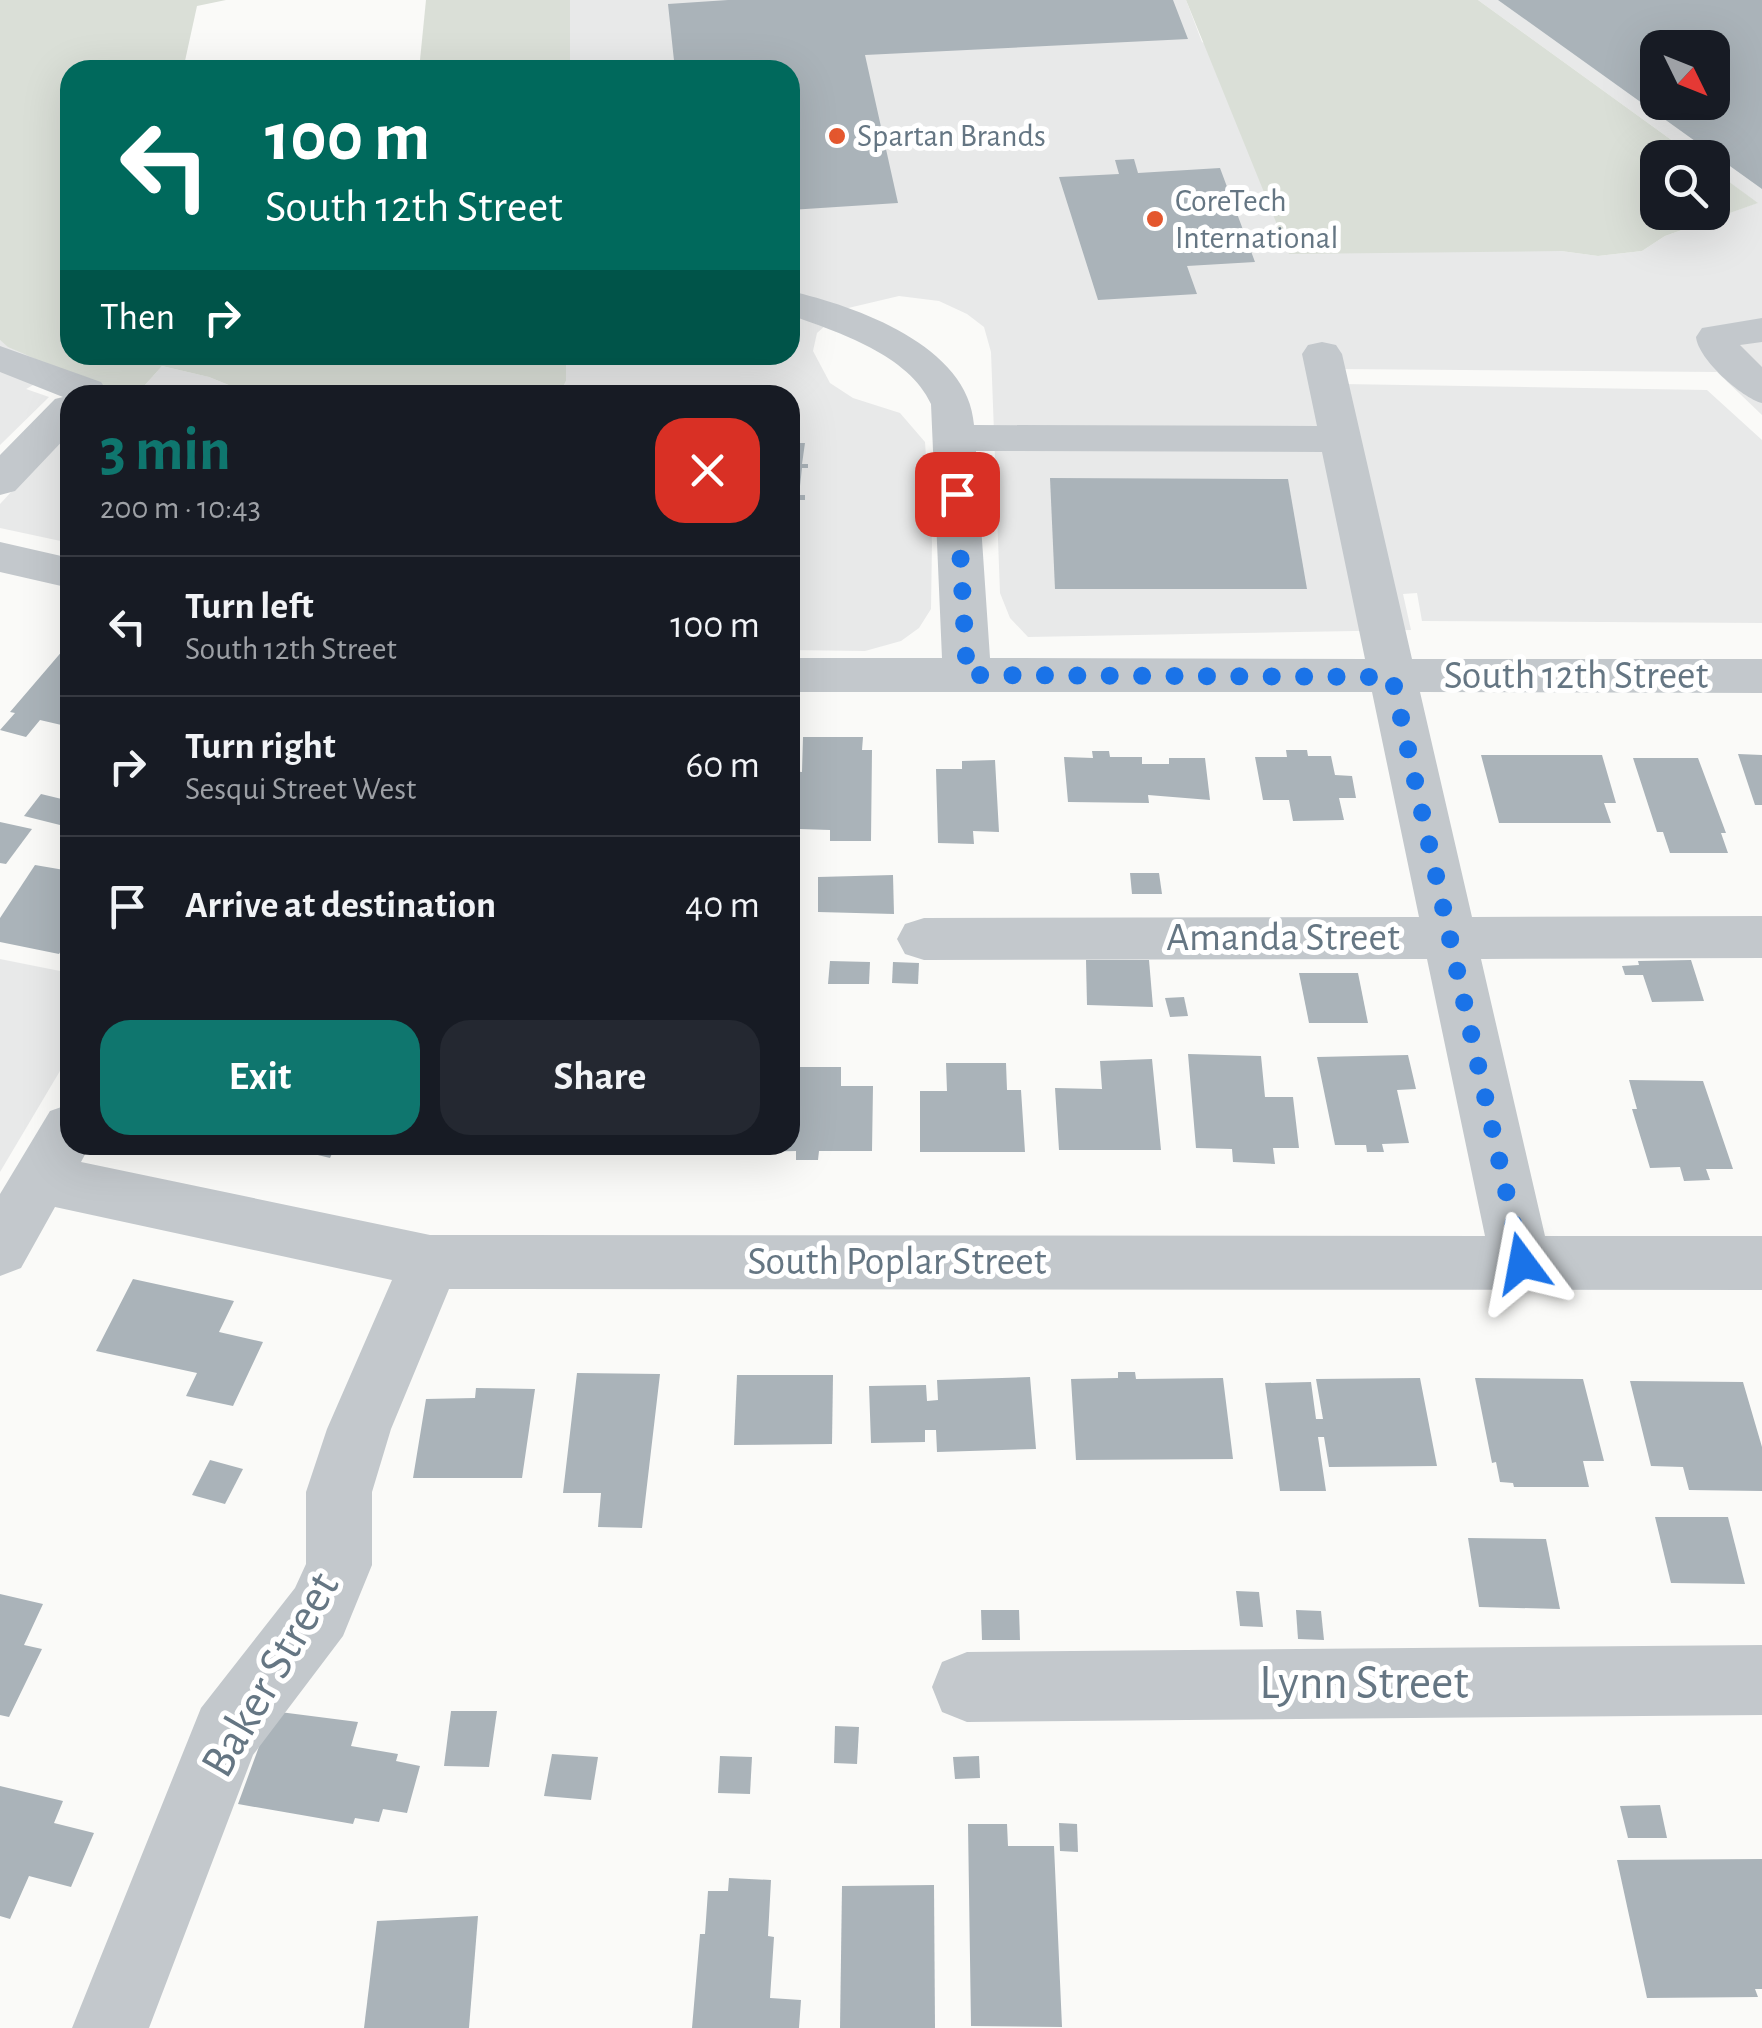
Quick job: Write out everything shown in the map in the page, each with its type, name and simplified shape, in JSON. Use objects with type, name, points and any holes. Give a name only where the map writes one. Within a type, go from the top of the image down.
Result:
[{"type":"street","points":[[800,307],[922,362],[942,383],[952,404],[967,675]]},
{"type":"street","points":[[1762,330],[1716,337],[1717,346],[1762,390]]},
{"type":"street","points":[[1322,354],[1522,1263]]},
{"type":"street","points":[[0,358],[70,385]]},
{"type":"street","points":[[0,480],[60,418]]},
{"type":"street","points":[[954,438],[1341,439]]},
{"type":"street","points":[[0,557],[60,571]]},
{"type":"street","name":"South 12th Street","points":[[800,675],[1762,676]]},
{"type":"street","name":"Amanda Street","points":[[924,938],[1762,937]]},
{"type":"street","points":[[0,1249],[60,1145]]},
{"type":"street","name":"South Poplar Street","points":[[40,1179],[430,1262],[1762,1263]]},
{"type":"street","name":"Baker Street","points":[[110,2028],[148,1940],[226,1733],[319,1612],[339,1564],[339,1492],[359,1429],[430,1262]]},
{"type":"street","name":"Lynn Street","points":[[967,1687],[1762,1680]]},
{"type":"shaded area","points":[[0,0],[226,0],[197,6],[185,60],[60,60],[60,365],[566,365],[566,381],[564,385],[229,385],[162,366],[145,385],[94,385],[0,340]]},
{"type":"shaded area","points":[[426,0],[570,0],[570,60],[420,60]]},
{"type":"shaded area","points":[[570,0],[1186,0],[1202,42],[1561,251],[1598,256],[1642,251],[1682,230],[1730,230],[1730,213],[1757,203],[1730,183],[1730,140],[1672,140],[1644,120],[1730,120],[1730,30],[1640,30],[1640,117],[1478,0],[1762,0],[1762,415],[1717,372],[1337,369],[1343,384],[1707,390],[1762,440],[1762,623],[1422,621],[1417,593],[1403,594],[1411,630],[1028,637],[1010,618],[1000,593],[991,352],[984,327],[939,301],[899,296],[844,309],[817,333],[813,351],[830,383],[853,398],[900,413],[925,442],[932,542],[931,609],[919,628],[901,641],[865,651],[800,650],[800,385],[564,385],[566,365],[800,365],[800,60],[570,60]]},
{"type":"shaded area","points":[[1186,0],[1478,0],[1672,140],[1640,140],[1640,230],[1682,230],[1642,251],[1598,256],[1561,251],[1289,254]]},
{"type":"shaded area","points":[[1730,182],[1758,203],[1730,213]]},
{"type":"shaded area","points":[[0,340],[62,369],[26,389],[49,397],[0,445]]},
{"type":"shaded area","points":[[162,366],[229,385],[145,385]]},
{"type":"shaded area","points":[[60,440],[60,541],[0,528],[0,504]]},
{"type":"shaded area","points":[[0,959],[60,971],[60,1071],[0,1172]]},
{"type":"building","points":[[728,0],[1173,0],[1188,39],[865,55],[898,203],[800,209],[800,60],[674,60],[668,4]]},
{"type":"building","points":[[1498,0],[1762,0],[1762,189],[1730,166],[1730,140],[1694,140],[1666,120],[1730,120],[1730,30],[1640,30],[1640,102]]},
{"type":"building","name":"CoreTech International","points":[[1134,159],[1138,173],[1220,168],[1255,262],[1187,266],[1197,294],[1098,300],[1059,177],[1119,174],[1115,160]]},
{"type":"building","points":[[800,443],[805,443],[802,464],[808,464],[808,468],[802,468],[800,486]]},
{"type":"building","points":[[1050,478],[1288,479],[1307,589],[1055,589]]},
{"type":"building","points":[[60,654],[60,725],[40,720],[26,737],[0,730],[15,713],[10,712]]},
{"type":"building","points":[[803,737],[863,737],[862,750],[872,750],[871,841],[830,841],[830,830],[800,829]]},
{"type":"building","points":[[1286,750],[1307,750],[1308,756],[1331,756],[1335,775],[1352,776],[1356,798],[1339,798],[1344,820],[1293,821],[1289,800],[1263,800],[1255,757],[1287,757]]},
{"type":"building","points":[[1092,751],[1109,751],[1110,757],[1142,757],[1142,764],[1169,764],[1169,758],[1205,758],[1210,800],[1148,795],[1149,803],[1068,802],[1064,757],[1093,758]]},
{"type":"building","points":[[1738,754],[1762,755],[1762,805],[1755,805]]},
{"type":"building","points":[[1481,755],[1602,755],[1616,803],[1604,803],[1611,823],[1499,823]]},
{"type":"building","points":[[1633,758],[1698,758],[1726,833],[1721,833],[1728,853],[1670,853],[1663,832],[1657,832]]},
{"type":"building","points":[[995,760],[999,832],[973,831],[974,844],[938,843],[936,769],[962,769],[962,761]]},
{"type":"building","points":[[41,794],[60,799],[60,825],[24,816]]},
{"type":"building","points":[[0,822],[32,829],[6,864],[0,863]]},
{"type":"building","points":[[35,865],[60,869],[59,954],[0,942],[0,918]]},
{"type":"building","points":[[1130,873],[1159,873],[1162,894],[1132,894]]},
{"type":"building","points":[[893,875],[894,914],[818,912],[818,877]]},
{"type":"building","points":[[1086,960],[1149,960],[1153,1007],[1087,1005]]},
{"type":"building","points":[[1691,960],[1704,1001],[1652,1002],[1643,975],[1625,975],[1622,966],[1639,965],[1638,961]]},
{"type":"building","points":[[830,961],[870,962],[869,984],[828,984]]},
{"type":"building","points":[[893,962],[919,963],[918,984],[892,983]]},
{"type":"building","points":[[1299,973],[1358,973],[1368,1023],[1309,1023]]},
{"type":"building","points":[[1184,997],[1188,1016],[1170,1017],[1165,998]]},
{"type":"building","points":[[1188,1054],[1261,1056],[1265,1097],[1293,1097],[1299,1148],[1273,1148],[1275,1164],[1233,1162],[1232,1149],[1196,1148]]},
{"type":"building","points":[[1408,1055],[1416,1089],[1397,1090],[1409,1143],[1382,1144],[1384,1152],[1367,1152],[1366,1145],[1335,1145],[1317,1057]]},
{"type":"building","points":[[1152,1059],[1161,1150],[1059,1150],[1055,1088],[1102,1089],[1100,1061]]},
{"type":"building","points":[[946,1063],[1006,1063],[1007,1090],[1021,1090],[1025,1152],[920,1152],[920,1091],[947,1091]]},
{"type":"building","points":[[800,1067],[841,1067],[841,1086],[873,1086],[872,1151],[819,1151],[818,1160],[796,1160],[796,1155],[800,1155]]},
{"type":"building","points":[[1629,1080],[1703,1081],[1733,1169],[1706,1169],[1710,1180],[1684,1181],[1680,1167],[1650,1168],[1632,1109],[1637,1109]]},
{"type":"building","points":[[133,1279],[234,1301],[219,1332],[263,1342],[233,1406],[186,1396],[197,1373],[96,1351]]},
{"type":"building","points":[[1118,1372],[1135,1372],[1136,1379],[1223,1378],[1233,1459],[1076,1460],[1071,1379],[1118,1378]]},
{"type":"building","points":[[577,1373],[660,1374],[642,1528],[598,1527],[601,1493],[563,1493]]},
{"type":"building","points":[[737,1375],[833,1375],[832,1444],[734,1445]]},
{"type":"building","points":[[1030,1377],[1036,1449],[937,1452],[936,1430],[925,1430],[925,1442],[871,1443],[869,1386],[926,1385],[927,1401],[938,1400],[937,1380]]},
{"type":"building","points":[[1420,1378],[1437,1466],[1329,1467],[1324,1437],[1318,1437],[1326,1491],[1280,1491],[1265,1383],[1311,1382],[1316,1419],[1323,1419],[1316,1379]]},
{"type":"building","points":[[1475,1378],[1583,1379],[1604,1461],[1583,1461],[1589,1487],[1514,1487],[1513,1483],[1500,1482],[1496,1462],[1492,1463]]},
{"type":"building","points":[[1630,1381],[1743,1382],[1762,1447],[1762,1491],[1689,1490],[1683,1467],[1651,1466]]},
{"type":"building","points":[[476,1388],[535,1389],[522,1478],[413,1478],[426,1399],[475,1398]]},
{"type":"building","points":[[210,1460],[243,1469],[225,1504],[192,1495]]},
{"type":"building","points":[[1655,1517],[1728,1517],[1745,1584],[1671,1583]]},
{"type":"building","points":[[1468,1538],[1546,1539],[1560,1609],[1479,1607]]},
{"type":"building","points":[[1236,1591],[1259,1592],[1263,1627],[1240,1626]]},
{"type":"building","points":[[0,1594],[43,1604],[24,1645],[42,1649],[9,1717],[0,1715]]},
{"type":"building","points":[[981,1610],[1019,1610],[1020,1640],[982,1640]]},
{"type":"building","points":[[1296,1610],[1321,1611],[1324,1640],[1298,1639]]},
{"type":"building","points":[[272,1711],[358,1722],[351,1746],[398,1754],[396,1761],[420,1766],[407,1813],[383,1809],[379,1822],[355,1818],[353,1824],[238,1804]]},
{"type":"building","points":[[451,1711],[497,1711],[489,1767],[444,1766]]},
{"type":"building","points":[[835,1726],[859,1727],[857,1764],[834,1763]]},
{"type":"building","points":[[552,1754],[598,1757],[591,1800],[544,1796]]},
{"type":"building","points":[[720,1756],[752,1757],[750,1794],[718,1793]]},
{"type":"building","points":[[979,1756],[980,1778],[955,1779],[953,1757]]},
{"type":"building","points":[[0,1786],[63,1801],[54,1823],[94,1833],[71,1887],[29,1876],[10,1919],[0,1916]]},
{"type":"building","points":[[1660,1805],[1667,1838],[1628,1838],[1620,1806]]},
{"type":"building","points":[[1059,1823],[1077,1824],[1078,1852],[1060,1851]]},
{"type":"building","points":[[968,1824],[1007,1824],[1008,1846],[1054,1846],[1062,2027],[971,2026]]},
{"type":"building","points":[[1762,1859],[1762,1989],[1755,1989],[1758,1997],[1647,1998],[1617,1860]]},
{"type":"building","points":[[729,1878],[771,1880],[768,1936],[774,1937],[770,1998],[801,2000],[799,2028],[692,2028],[708,1891],[728,1891]]},
{"type":"building","points":[[934,1885],[935,2028],[840,2028],[842,1886]]},
{"type":"building","points":[[478,1916],[469,2028],[364,2028],[377,1921]]},
{"type":"place","name":"Spartan Brands","points":[[837,136]]},
{"type":"place","name":"CoreTech International","points":[[1155,219]]},
{"type":"route","points":[[957,494],[967,675],[1392,677],[1522,1263]]}]
